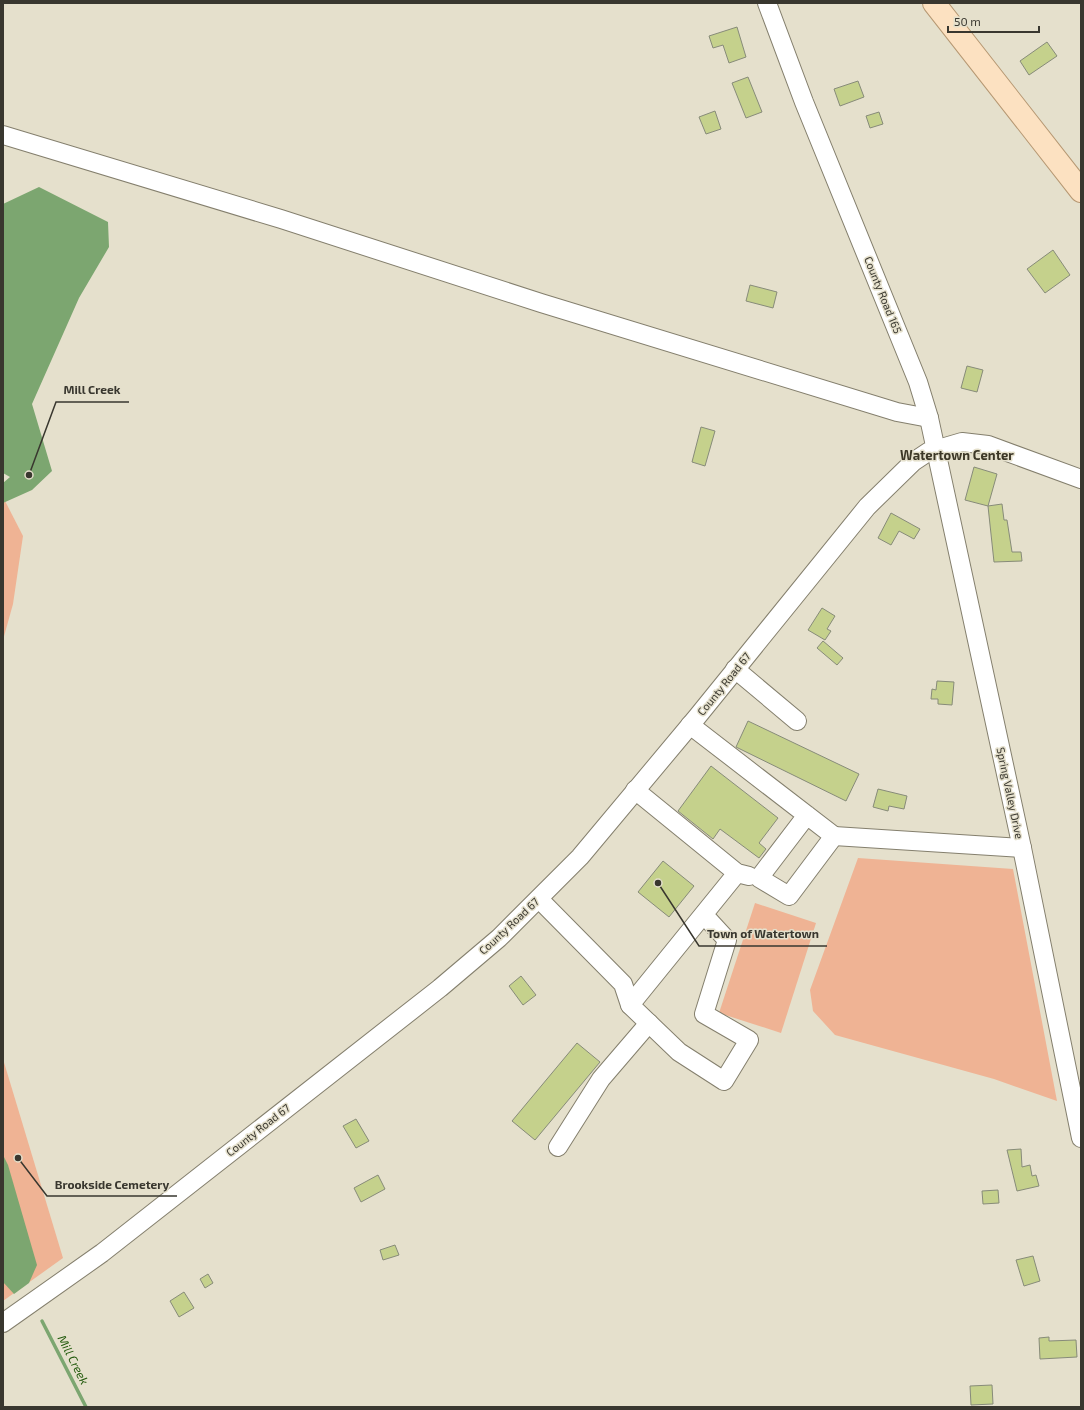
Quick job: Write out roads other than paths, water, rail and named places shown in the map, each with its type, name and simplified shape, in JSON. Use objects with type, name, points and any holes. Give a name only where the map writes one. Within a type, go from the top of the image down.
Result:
[{"type":"main road","points":[[934,3],[1081,192]]},
{"type":"street","name":"County Road 165","points":[[767,3],[804,102],[918,382],[930,418],[937,449]]},
{"type":"street","points":[[3,135],[281,219],[542,303],[897,412],[930,418]]},
{"type":"street","points":[[937,449],[962,442],[988,445],[1081,479]]},
{"type":"street","name":"County Road 67","points":[[3,1323],[102,1253],[440,988],[499,938],[580,857],[736,669],[867,507],[913,462],[937,449]]},
{"type":"street","name":"Spring Valley Drive","points":[[937,449],[1022,848],[1081,1138]]},
{"type":"street","points":[[736,669],[797,722]]},
{"type":"street","points":[[690,725],[834,836],[1022,848]]},
{"type":"street","points":[[635,790],[737,873],[759,878],[789,896],[834,836]]},
{"type":"street","points":[[759,878],[807,816]]},
{"type":"street","points":[[630,1005],[737,873]]},
{"type":"street","points":[[539,899],[623,984],[630,1005],[679,1052],[724,1081],[748,1040],[704,1014],[727,940],[704,915]]},
{"type":"street","points":[[558,1147],[601,1079],[649,1023]]},
{"type":"waterway","name":"Mill Creek","points":[[42,1321],[86,1407]]},
{"type":"place","name":"Mill Creek","points":[[29,475]]},
{"type":"place","name":"Town of Watertown","points":[[658,883]]},
{"type":"place","name":"Brookside Cemetery","points":[[18,1158]]},
{"type":"district","name":"Watertown Center","points":[[957,455]]}]
